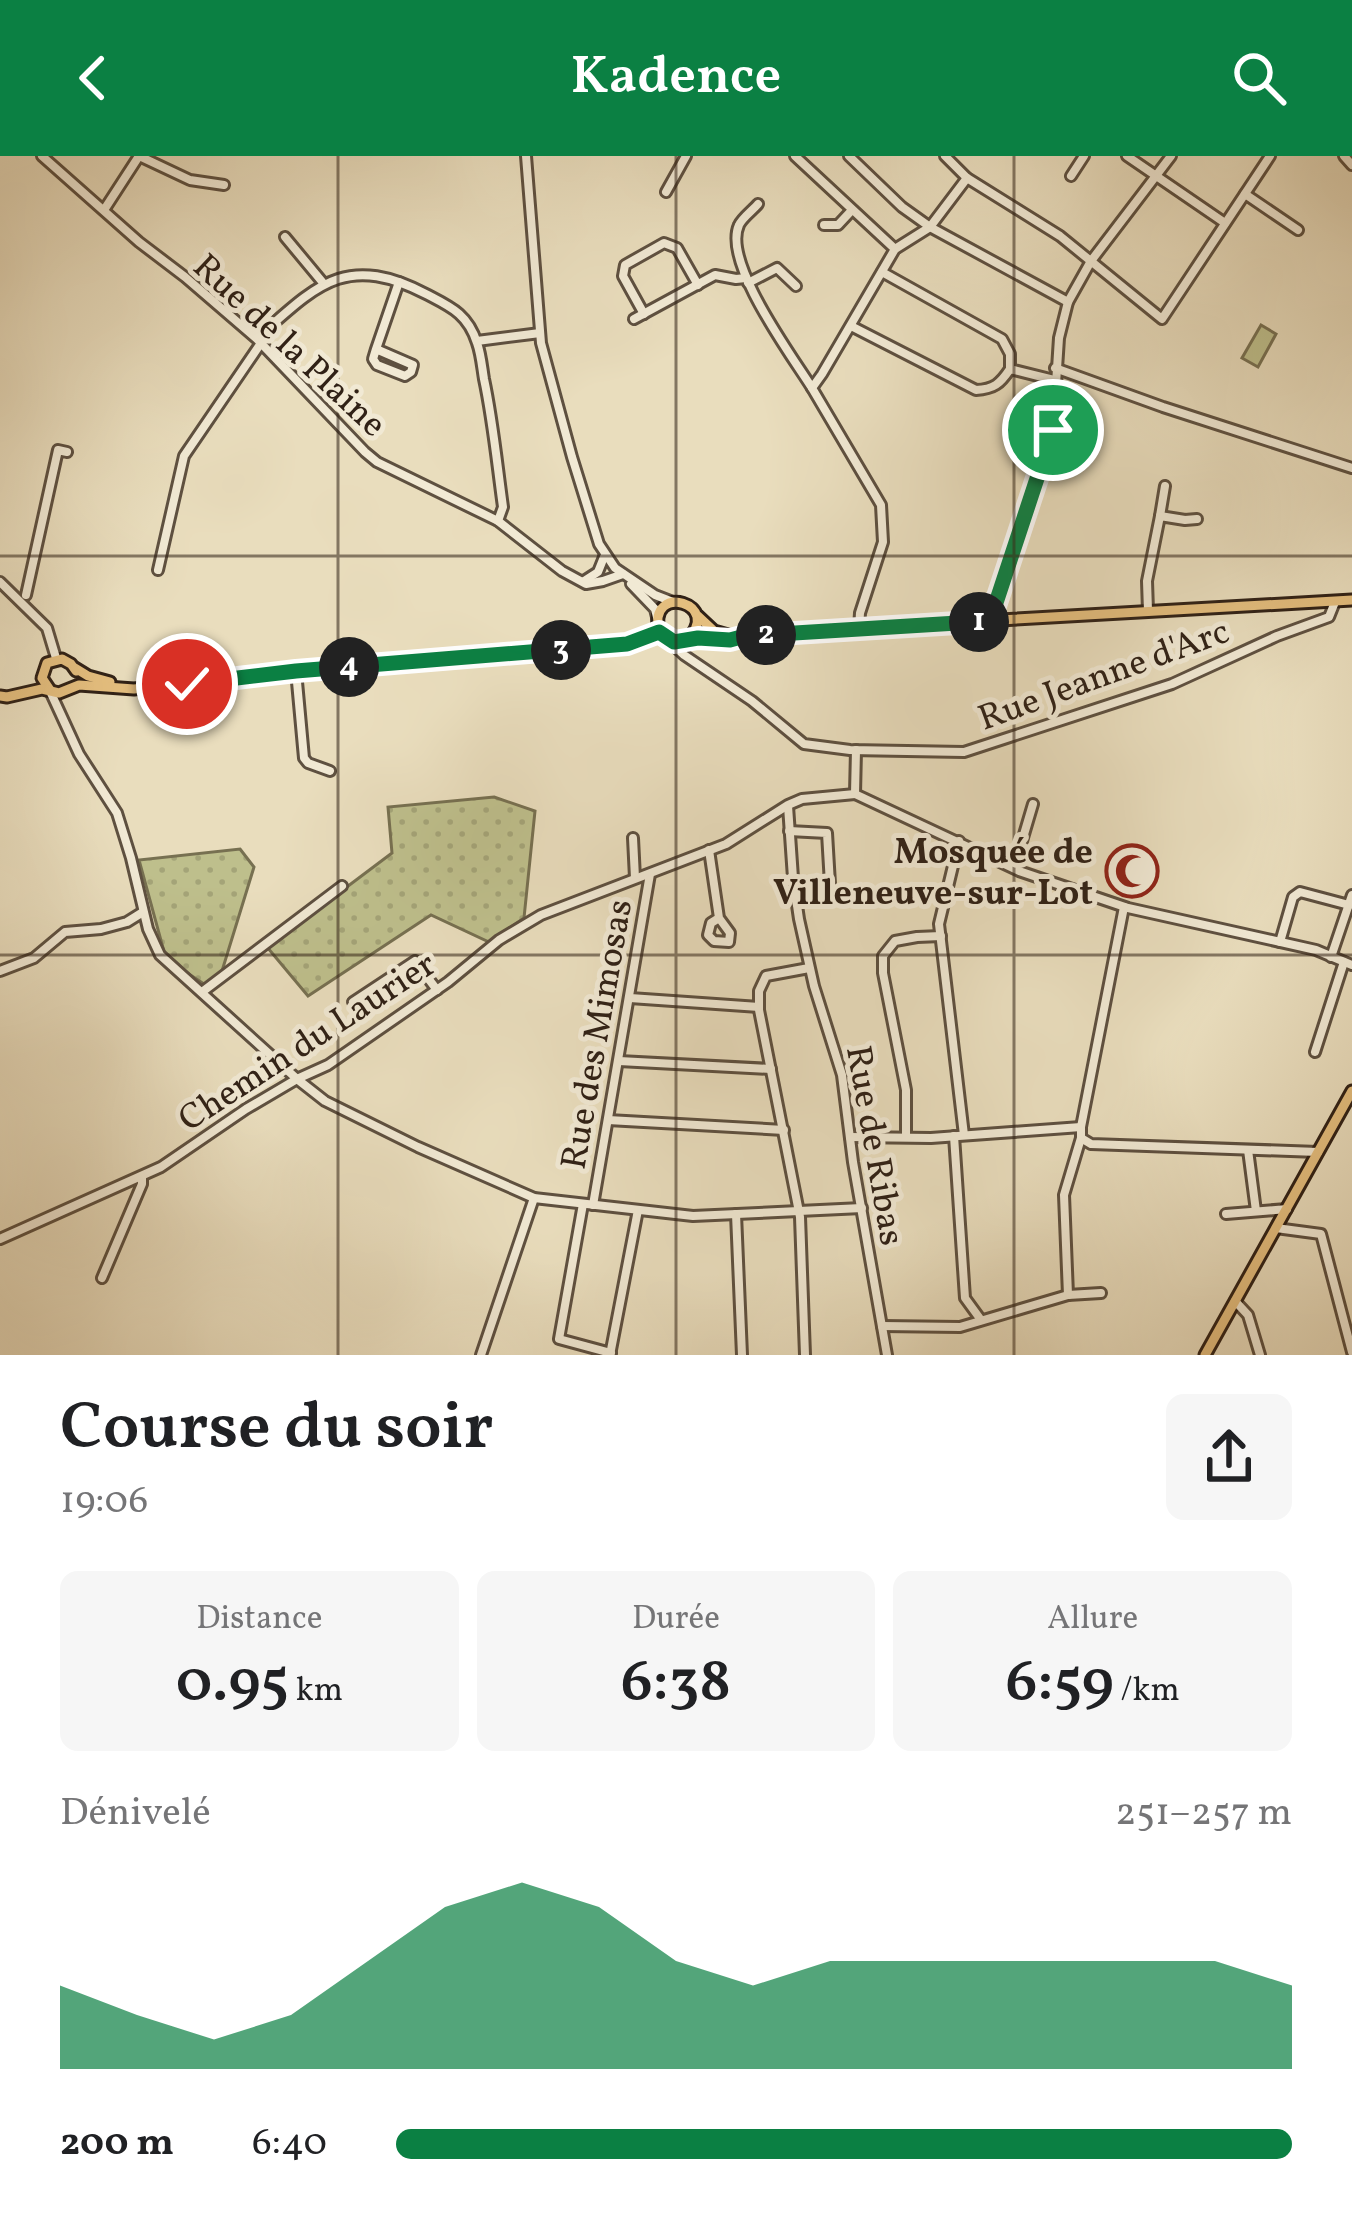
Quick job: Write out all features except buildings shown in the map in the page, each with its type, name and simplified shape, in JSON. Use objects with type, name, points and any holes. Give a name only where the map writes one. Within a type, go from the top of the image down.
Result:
[{"type":"main road","points":[[745,636],[714,631],[687,604],[673,602],[657,617],[659,632],[668,640],[730,640],[859,628],[1346,602]]},
{"type":"main road","points":[[686,640],[696,629],[695,612]]},
{"type":"main road","points":[[277,673],[119,684],[88,676],[67,660],[56,658],[30,685],[0,696],[59,693],[87,685],[159,687],[627,644],[659,632]]},
{"type":"main road","points":[[69,689],[76,679],[75,668]]},
{"type":"main road","points":[[43,670],[43,683],[50,691]]},
{"type":"main road","points":[[159,687],[198,676]]},
{"type":"main road","points":[[1205,1355],[1352,1091]]},
{"type":"street","name":"Rue de la Plaine","points":[[42,156],[259,341],[377,461],[498,520],[562,571],[582,581]]},
{"type":"street","points":[[104,210],[139,156],[190,180],[224,185]]},
{"type":"street","points":[[526,156],[540,333],[572,457],[599,544],[657,617]]},
{"type":"street","points":[[666,192],[686,156]]},
{"type":"street","points":[[795,156],[895,249]]},
{"type":"street","points":[[849,156],[930,227],[1068,302]]},
{"type":"street","points":[[945,156],[967,178],[1060,236],[1162,319],[1270,156]]},
{"type":"street","points":[[1071,176],[1084,156]]},
{"type":"street","points":[[1127,156],[1225,223]]},
{"type":"street","points":[[990,621],[1053,430],[1055,368],[1068,302],[1091,260],[1171,156]]},
{"type":"street","points":[[1344,156],[1352,165]]},
{"type":"street","points":[[812,388],[895,249],[930,227],[967,178]]},
{"type":"street","points":[[1245,194],[1298,230]]},
{"type":"street","points":[[758,204],[739,224],[737,233],[753,296],[881,506],[884,542],[859,628]]},
{"type":"street","points":[[824,225],[838,225],[853,210]]},
{"type":"street","points":[[285,237],[324,284]]},
{"type":"street","points":[[698,285],[677,248],[664,243],[625,265],[622,276],[639,317],[698,285],[715,275],[747,280],[777,268],[796,286]]},
{"type":"street","points":[[851,326],[976,390],[992,389],[1010,369],[1010,354],[1002,339],[882,272]]},
{"type":"street","points":[[158,570],[184,456],[259,341],[310,291],[345,276],[375,274],[460,312],[477,341],[490,411],[503,507],[498,520]]},
{"type":"street","points":[[376,349],[413,365],[411,372],[405,376],[373,359],[376,349],[399,282]]},
{"type":"street","points":[[477,341],[540,333]]},
{"type":"street","points":[[1055,368],[1352,468]]},
{"type":"street","points":[[1010,369],[1054,381]]},
{"type":"street","points":[[26,595],[58,450],[67,452]]},
{"type":"street","points":[[1148,611],[1147,580],[1165,486]]},
{"type":"street","points":[[1160,516],[1197,518]]},
{"type":"street","points":[[582,581],[598,572],[605,555]]},
{"type":"street","points":[[582,581],[592,584],[623,574]]},
{"type":"street","points":[[623,574],[673,602]]},
{"type":"street","points":[[0,582],[47,628],[56,658]]},
{"type":"street","name":"Rue Jeanne d'Arc","points":[[668,640],[804,744],[964,752],[1172,684],[1329,617],[1346,602]]},
{"type":"street","points":[[686,640],[688,657]]},
{"type":"street","points":[[296,671],[304,758],[330,771]]},
{"type":"street","points":[[60,709],[69,689]]},
{"type":"street","points":[[50,691],[79,754],[117,813],[143,912],[160,956],[326,1101],[534,1198],[693,1216],[862,1208]]},
{"type":"street","points":[[856,750],[855,794],[1013,868],[1124,907],[1316,950],[1348,964],[1315,1052]]},
{"type":"street","name":"Chemin du Laurier","points":[[0,1240],[161,1167],[246,1109],[328,1065],[499,940],[541,915],[726,844],[788,805],[855,794]]},
{"type":"street","points":[[1013,868],[1033,804]]},
{"type":"street","name":"Rue de Ribas","points":[[788,805],[793,878],[809,968],[842,1075],[887,1355]]},
{"type":"street","points":[[789,832],[827,833],[830,884]]},
{"type":"street","points":[[633,838],[635,878]]},
{"type":"street","points":[[958,841],[939,924],[959,1136],[965,1298],[981,1320]]},
{"type":"street","points":[[710,850],[719,918]]},
{"type":"street","name":"Rue des Mimosas","points":[[610,1354],[559,1339],[608,1120],[650,872]]},
{"type":"street","points":[[202,992],[343,886]]},
{"type":"street","points":[[1280,942],[1293,896],[1300,892],[1350,900],[1331,957]]},
{"type":"street","points":[[1068,1295],[1064,1195],[1081,1132],[1124,907]]},
{"type":"street","points":[[0,971],[34,958],[65,932],[114,926],[143,912]]},
{"type":"street","points":[[906,1138],[906,1090],[883,956],[895,941],[940,936]]},
{"type":"street","points":[[353,1002],[418,959],[436,990]]},
{"type":"street","points":[[805,1355],[797,1210],[759,991],[766,976],[809,968]]},
{"type":"street","points":[[630,998],[759,1007]]},
{"type":"street","points":[[619,1061],[772,1070]]},
{"type":"street","points":[[608,1120],[784,1130]]},
{"type":"street","points":[[850,1137],[1081,1132]]},
{"type":"street","points":[[1081,1132],[1091,1144],[1318,1153]]},
{"type":"street","points":[[1248,1150],[1256,1211]]},
{"type":"street","points":[[102,1278],[142,1175]]},
{"type":"street","points":[[481,1355],[534,1198]]},
{"type":"street","points":[[1226,1214],[1287,1208]]},
{"type":"street","points":[[610,1354],[638,1210]]},
{"type":"street","points":[[736,1214],[742,1355]]},
{"type":"street","points":[[1276,1228],[1321,1234],[1352,1352]]},
{"type":"street","points":[[882,1326],[960,1327],[1068,1295],[1101,1293]]},
{"type":"street","points":[[1235,1301],[1248,1315],[1259,1355]]},
{"type":"green space","points":[[1261,325],[1276,334],[1258,367],[1242,358]]},
{"type":"green space","points":[[494,797],[535,811],[524,918],[489,942],[431,915],[308,996],[267,947],[392,853],[388,807]]},
{"type":"green space","points":[[240,849],[254,867],[222,971],[207,986],[166,959],[139,860]]},
{"type":"place","name":"Mosquée de Villeneuve-sur-Lot","points":[[1132,871]]},
{"type":"route","points":[[187,684],[627,644],[659,632],[681,642],[990,621],[1053,430]]}]
